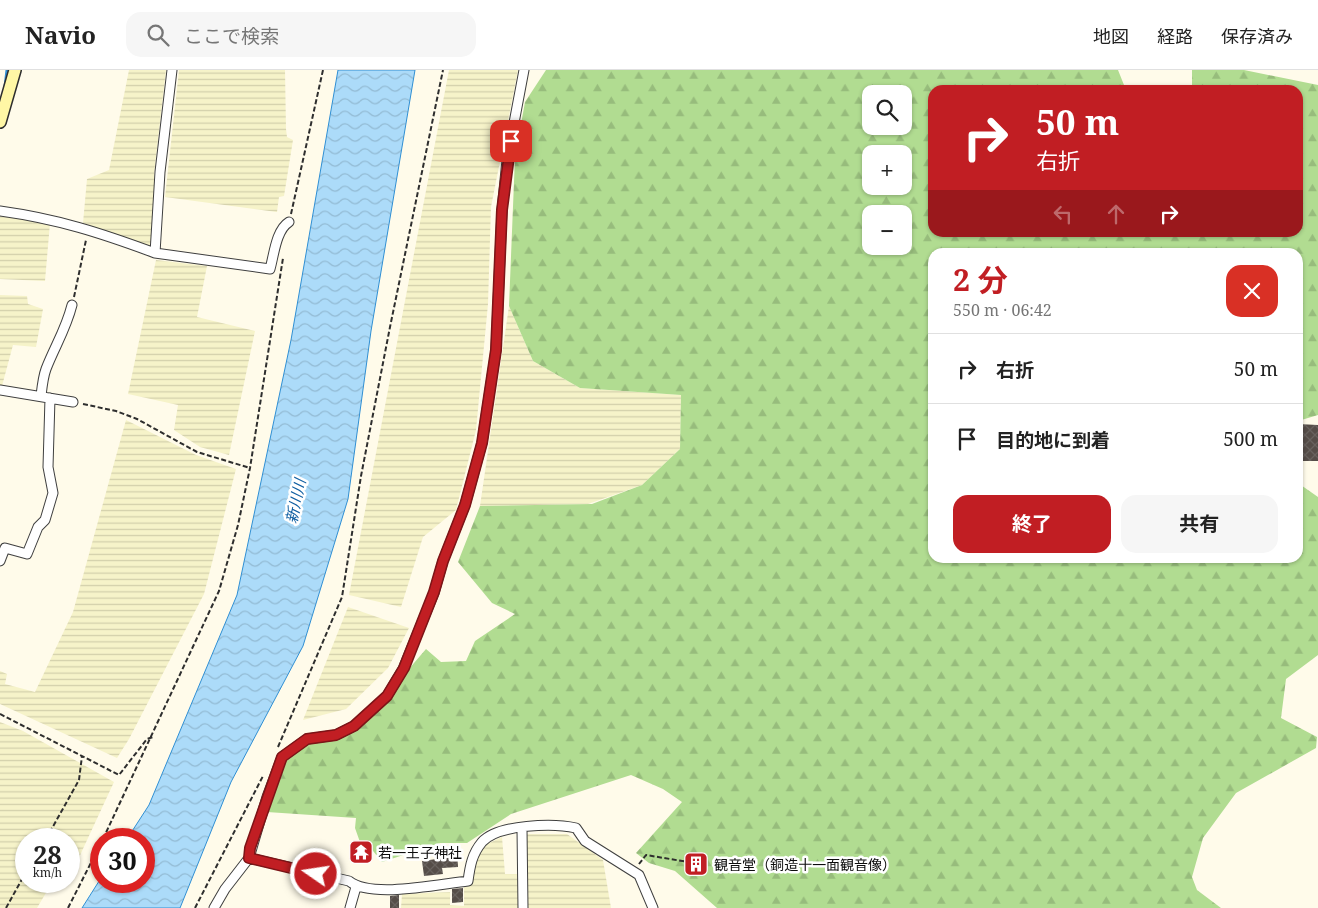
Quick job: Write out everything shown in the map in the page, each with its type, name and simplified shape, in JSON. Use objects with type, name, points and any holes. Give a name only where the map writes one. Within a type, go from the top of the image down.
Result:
[{"type":"main road","points":[[0,122],[15,70]]},
{"type":"street","points":[[155,253],[160,172],[172,70]]},
{"type":"street","points":[[214,908],[224,889],[249,858],[264,805],[282,757],[307,739],[336,735],[354,726],[387,696],[399,675],[434,592],[443,561],[465,505],[482,443],[490,398],[496,350],[502,210],[507,160],[524,70]]},
{"type":"street","points":[[0,211],[89,228],[155,253],[270,269],[279,236],[284,225],[289,222]]},
{"type":"street","points":[[0,561],[5,548],[27,554],[38,527],[45,520],[53,493],[48,467],[45,397],[46,370],[56,344],[65,330],[72,305]]},
{"type":"street","points":[[0,390],[73,402]]},
{"type":"street","points":[[249,858],[349,881],[356,887],[396,889],[468,881],[471,859],[483,841],[498,832],[563,825],[576,828],[585,841],[639,875],[653,908]]},
{"type":"street","points":[[522,829],[523,908]]},
{"type":"street","points":[[350,908],[356,887]]},
{"type":"path","points":[[289,222],[323,70]]},
{"type":"path","points":[[275,752],[342,597],[384,355],[443,70]]},
{"type":"path","points":[[72,305],[89,228]]},
{"type":"path","points":[[109,828],[218,591],[238,525],[250,468],[285,250]]},
{"type":"path","points":[[73,402],[116,411],[137,419],[198,452],[250,468]]},
{"type":"path","points":[[0,714],[119,775],[147,739],[152,736]]},
{"type":"path","points":[[52,828],[79,780],[82,756]]},
{"type":"path","points":[[195,908],[267,769]]},
{"type":"path","points":[[634,872],[646,855],[694,863]]},
{"type":"path","points":[[68,908],[90,865]]},
{"type":"path","points":[[6,908],[15,892]]},
{"type":"shaded area","points":[[129,70],[166,70],[154,174],[152,247],[83,223],[87,179],[109,170]]},
{"type":"shaded area","points":[[179,70],[285,70],[286,129],[287,137],[293,140],[284,196],[279,197],[277,212],[165,197]]},
{"type":"shaded area","points":[[449,70],[518,70],[491,207],[488,304],[476,430],[456,510],[423,537],[401,607],[349,595]]},
{"type":"shaded area","points":[[0,216],[50,223],[45,281],[0,279]]},
{"type":"shaded area","points":[[156,260],[207,266],[197,317],[255,331],[229,455],[200,447],[174,430],[178,405],[128,394]]},
{"type":"shaded area","points":[[0,295],[27,296],[28,304],[43,309],[36,347],[13,345],[2,386],[0,385]]},
{"type":"shaded area","points":[[509,306],[533,361],[580,388],[681,395],[680,449],[642,485],[588,504],[480,506]]},
{"type":"shaded area","points":[[126,420],[196,455],[236,469],[204,594],[129,739],[117,758],[0,704],[0,671],[7,674],[5,684],[35,692],[73,612]]},
{"type":"shaded area","points":[[348,607],[409,628],[388,668],[346,709],[303,720]]},
{"type":"shaded area","points":[[0,722],[23,731],[114,782],[93,828],[90,828],[90,834],[80,855],[80,828],[15,828],[15,893],[46,893],[37,908],[0,908]]},
{"type":"shaded area","points":[[526,834],[567,834],[603,860],[611,908],[527,908]]},
{"type":"shaded area","points":[[502,837],[505,874],[518,874],[518,908],[401,908],[402,894],[450,892],[450,905],[464,906],[464,886],[470,884],[473,863],[485,845]]},
{"type":"green space","points":[[546,70],[1118,70],[1124,85],[928,85],[928,237],[1303,237],[1303,85],[1192,85],[1192,70],[1244,70],[1318,85],[1318,415],[1303,420],[1303,248],[928,248],[928,563],[1303,563],[1303,486],[1318,497],[1318,655],[1286,679],[1281,718],[1317,737],[1316,748],[1236,793],[1203,838],[1192,877],[1197,890],[1221,908],[717,908],[675,871],[649,863],[636,853],[682,802],[663,789],[631,775],[511,814],[467,843],[440,843],[382,862],[369,846],[361,845],[355,828],[356,818],[267,812],[284,758],[307,742],[366,719],[426,649],[441,662],[466,661],[475,641],[515,614],[492,603],[458,562],[480,506],[592,504],[642,485],[680,449],[681,395],[580,388],[533,361],[509,306],[515,157],[525,102]]},
{"type":"water","name":"新川川","points":[[338,70],[415,70],[371,331],[348,499],[303,646],[231,782],[180,908],[82,908],[92,893],[155,893],[155,828],[134,828],[149,805],[237,595],[291,340]]},
{"type":"building","points":[[1303,424],[1318,425],[1318,461],[1303,461]]},
{"type":"building","points":[[444,848],[457,848],[458,867],[442,868],[443,874],[424,876],[422,861],[444,858]]},
{"type":"building","points":[[463,888],[463,902],[452,903],[452,889]]},
{"type":"building","points":[[399,895],[399,908],[390,908],[390,896]]},
{"type":"waterway","points":[[5,87],[7,70]]},
{"type":"place","name":"若一王子神社","points":[[361,852]]},
{"type":"place","name":"観音堂（銅造十一面観音像）","points":[[696,864]]},
{"type":"route","points":[[316,874],[249,858],[250,848],[282,757],[290,749],[307,739],[336,735],[354,726],[387,696],[404,668],[434,592],[443,561],[465,505],[482,443],[490,398],[496,350],[502,210],[507,160],[511,141]]}]
